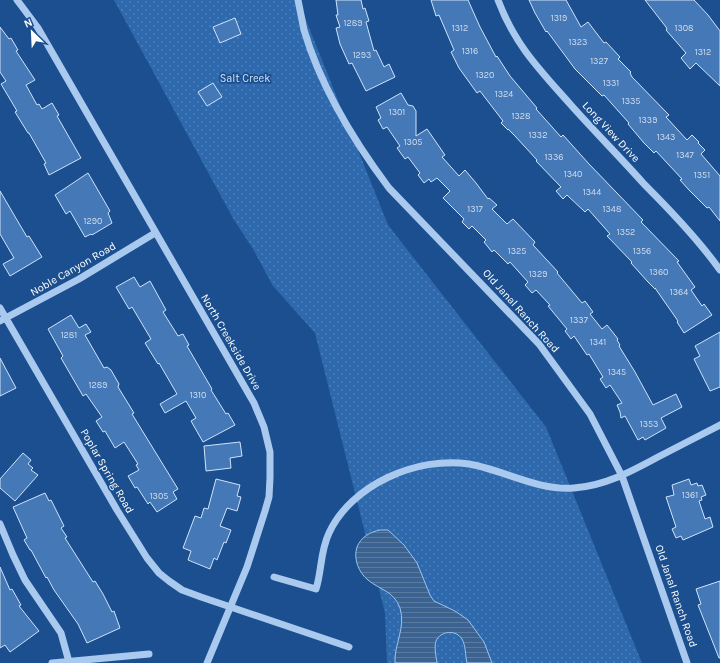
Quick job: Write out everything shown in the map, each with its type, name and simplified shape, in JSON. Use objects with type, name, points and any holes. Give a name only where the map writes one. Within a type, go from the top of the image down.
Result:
[{"type":"street","name":"North Creekside Drive","points":[[17,0],[38,28],[254,403],[264,427],[270,452],[269,496],[247,567],[207,663]]},
{"type":"street","name":"Old Janal Ranch Road","points":[[298,0],[305,30],[322,78],[349,131],[367,159],[389,188],[539,344],[590,414],[622,476],[687,663]]},
{"type":"street","name":"Long View Drive","points":[[498,0],[522,48],[537,68],[679,220],[720,270]]},
{"type":"street","name":"Noble Canyon Road","points":[[3,320],[79,279],[155,233]]},
{"type":"street","name":"Poplar Spring Road","points":[[0,308],[3,320],[147,558],[159,573],[182,590],[230,608]]},
{"type":"street","points":[[274,577],[316,589],[319,578],[322,550],[329,532],[342,513],[353,500],[374,484],[401,473],[425,465],[446,463],[468,464],[554,488],[574,488],[596,485],[622,476],[720,425]]},
{"type":"street","points":[[0,524],[25,580],[61,633],[69,662]]},
{"type":"street","points":[[230,608],[349,647]]},
{"type":"street","points":[[52,663],[149,654]]},
{"type":"green space","name":"Salt Creek","points":[[114,0],[298,0],[388,225],[546,427],[642,663],[387,663],[385,613],[315,333],[273,286],[253,249],[234,220]]},
{"type":"shaded area","points":[[380,530],[388,530],[404,545],[417,563],[430,595],[434,601],[455,611],[468,620],[484,642],[492,663],[467,663],[462,639],[456,634],[448,632],[441,635],[436,641],[435,649],[437,663],[395,663],[396,649],[402,622],[400,608],[390,594],[362,574],[356,561],[357,547],[361,540],[369,534]]},
{"type":"building","points":[[336,0],[361,0],[363,9],[365,8],[369,21],[366,22],[374,51],[376,50],[384,67],[389,64],[395,77],[366,91],[352,63],[349,64],[340,44],[336,28],[340,27],[336,15],[338,15]]},
{"type":"building","points":[[431,0],[468,0],[496,57],[497,56],[510,76],[537,108],[536,109],[561,137],[563,135],[643,220],[641,222],[679,261],[677,262],[695,287],[691,290],[702,306],[704,304],[712,315],[684,333],[677,322],[678,321],[655,288],[607,236],[610,234],[588,209],[585,212],[567,195],[563,199],[556,191],[561,187],[515,136],[501,123],[503,121],[480,91],[477,93],[459,68],[451,52],[454,50],[439,15],[436,16]]},
{"type":"building","points":[[529,0],[566,0],[581,27],[588,22],[604,43],[606,42],[620,57],[618,59],[631,72],[632,77],[669,115],[666,117],[687,140],[692,135],[699,142],[698,143],[705,150],[701,154],[720,176],[720,221],[709,207],[707,208],[689,190],[680,180],[682,179],[656,151],[654,153],[644,143],[628,124],[629,123],[604,95],[602,96],[575,69],[547,31],[546,32]]},
{"type":"building","points":[[645,0],[694,0],[708,15],[720,31],[720,86],[696,63],[690,69],[681,58],[686,53],[666,30],[666,27]]},
{"type":"building","points":[[235,18],[241,34],[220,43],[213,27]]},
{"type":"building","points":[[0,27],[9,39],[11,38],[18,50],[16,51],[35,80],[26,85],[37,105],[39,104],[42,109],[52,103],[59,115],[57,116],[81,158],[49,175],[44,164],[46,163],[15,112],[17,111],[1,84],[6,81],[0,72]]},
{"type":"building","points":[[213,83],[222,97],[207,106],[198,92]]},
{"type":"building","points":[[401,93],[408,105],[413,106],[416,111],[416,136],[427,129],[445,155],[442,157],[459,176],[465,170],[488,199],[489,198],[497,205],[492,209],[507,224],[513,219],[535,242],[533,245],[558,272],[557,273],[582,303],[585,301],[593,312],[590,314],[602,329],[607,325],[618,339],[619,346],[653,405],[676,394],[682,407],[661,418],[666,428],[645,440],[643,437],[638,440],[625,416],[621,418],[617,405],[622,403],[610,385],[606,388],[600,379],[603,377],[589,354],[587,355],[574,336],[571,339],[565,331],[567,329],[548,306],[550,305],[536,290],[532,293],[525,285],[528,282],[510,262],[508,264],[494,250],[492,252],[484,242],[486,240],[472,226],[469,229],[462,222],[464,219],[443,198],[450,191],[437,178],[431,182],[429,179],[424,183],[418,175],[420,173],[408,157],[405,159],[397,148],[400,146],[387,127],[383,129],[378,120],[381,118],[376,107]]},
{"type":"building","points":[[88,173],[110,211],[108,213],[112,223],[92,235],[91,234],[85,237],[70,211],[66,214],[55,195]]},
{"type":"building","points":[[0,191],[27,237],[29,236],[42,257],[10,276],[3,264],[14,258],[0,234]]},
{"type":"building","points":[[134,277],[140,287],[150,281],[166,310],[163,312],[178,336],[183,334],[189,345],[187,346],[212,389],[211,390],[226,414],[228,413],[235,425],[203,442],[191,421],[196,418],[186,401],[165,413],[160,404],[177,394],[159,363],[158,364],[145,343],[151,339],[132,307],[129,309],[116,287]]},
{"type":"building","points":[[71,315],[79,328],[86,324],[91,332],[85,335],[104,368],[107,367],[111,370],[119,384],[118,387],[134,413],[132,414],[178,489],[173,492],[177,499],[157,512],[150,502],[148,504],[137,487],[135,488],[128,476],[139,470],[136,465],[138,464],[124,442],[115,448],[105,431],[103,432],[96,421],[102,417],[86,394],[83,396],[61,358],[63,356],[48,329]]},
{"type":"building","points":[[720,332],[720,387],[710,391],[694,359],[700,356],[695,346]]},
{"type":"building","points":[[0,358],[16,388],[0,396]]},
{"type":"building","points":[[240,442],[242,456],[230,458],[231,468],[206,471],[204,446]]},
{"type":"building","points":[[23,453],[31,460],[28,464],[33,468],[31,470],[38,475],[15,501],[0,488],[0,479]]},
{"type":"building","points":[[216,479],[240,485],[237,496],[241,497],[237,511],[227,508],[220,526],[231,530],[226,543],[224,542],[217,560],[214,558],[210,569],[188,560],[191,551],[183,548],[195,516],[201,518],[204,508],[208,509]]},
{"type":"building","points":[[689,479],[691,485],[697,483],[698,486],[702,485],[706,495],[701,497],[702,500],[699,501],[705,519],[710,517],[713,527],[683,540],[681,536],[676,538],[672,529],[676,527],[666,497],[674,495],[672,485]]},
{"type":"building","points":[[45,493],[49,501],[51,500],[64,526],[61,528],[67,537],[65,538],[93,582],[95,581],[112,612],[114,611],[120,628],[87,643],[78,624],[54,590],[47,577],[46,578],[24,540],[27,538],[13,507]]},
{"type":"building","points":[[0,567],[10,590],[12,589],[21,605],[19,606],[39,631],[10,652],[5,645],[0,648]]},
{"type":"building","points":[[720,581],[719,658],[698,605],[701,604],[696,589]]}]
